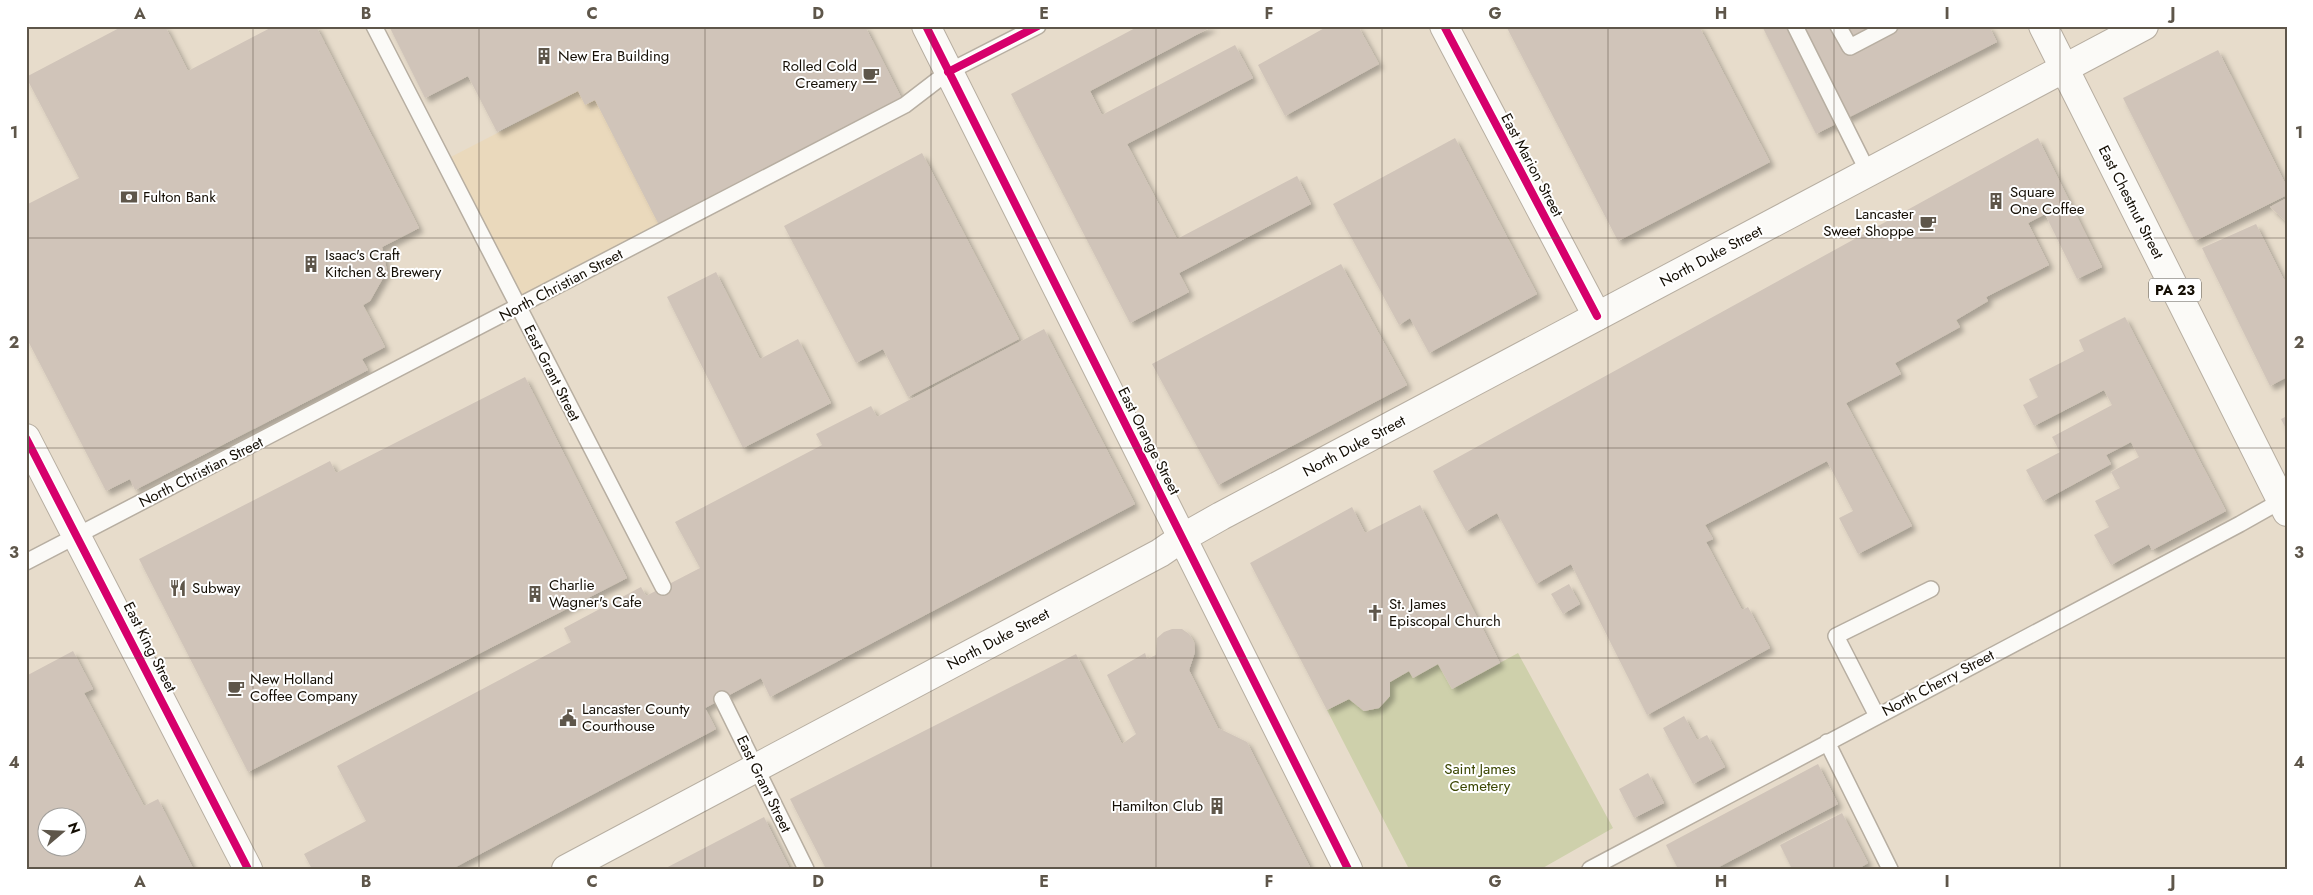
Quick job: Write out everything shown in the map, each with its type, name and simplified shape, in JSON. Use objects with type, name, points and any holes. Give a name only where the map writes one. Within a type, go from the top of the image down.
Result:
[{"type":"main road","name":"East Orange Street","points":[[926,26],[1348,869]]},
{"type":"main road","name":"East Marion Street","points":[[1444,26],[1597,316]]},
{"type":"main road","name":"East Chestnut Street","points":[[2043,26],[2285,503]]},
{"type":"main road","name":"North Duke Street","points":[[566,869],[1160,553],[1182,538],[1597,316],[2144,26]]},
{"type":"main road","name":"East King Street","points":[[26,438],[78,535],[248,869]]},
{"type":"lane","name":"East Grant Street","points":[[374,26],[663,587]]},
{"type":"lane","name":"North Christian Street","points":[[26,562],[905,104],[948,72],[1038,26]]},
{"type":"lane","points":[[1795,26],[1868,172]]},
{"type":"lane","points":[[1838,26],[1850,47],[1890,26]]},
{"type":"lane","name":"North Cherry Street","points":[[1590,869],[1876,716],[2285,503]]},
{"type":"lane","points":[[1876,716],[1836,636],[1932,589]]},
{"type":"lane","name":"East Grant Street","points":[[722,699],[806,869]]},
{"type":"lane","points":[[1827,742],[1889,868]]},
{"type":"shaded area","points":[[498,26],[798,155],[515,298],[445,160],[540,111]]},
{"type":"green space","name":"Saint James Cemetery","points":[[1518,653],[1613,828],[1541,869],[1409,869],[1327,710],[1349,699],[1364,711],[1379,708],[1390,696],[1390,682],[1409,671],[1413,678],[1438,664],[1452,689]]},
{"type":"building","name":"Isaac's Craft Kitchen & Brewery","points":[[123,26],[165,26],[188,71],[274,26],[316,26],[419,228],[382,247],[387,271],[370,301],[363,305],[385,347],[362,359],[368,370],[135,490],[130,479],[106,491],[26,337],[26,205],[79,178],[26,77]]},
{"type":"building","points":[[389,26],[865,26],[903,101],[659,225],[595,100],[585,105],[578,91],[497,132],[468,76],[425,98]]},
{"type":"building","points":[[1139,26],[1213,26],[1090,91],[1102,115],[1235,45],[1253,78],[1127,144],[1177,239],[1297,176],[1311,204],[1179,273],[1189,292],[1130,323],[1011,94]]},
{"type":"building","points":[[1328,26],[1358,26],[1379,64],[1285,116],[1258,65]]},
{"type":"building","points":[[1506,26],[1699,26],[1770,162],[1618,241]]},
{"type":"building","points":[[1762,26],[1989,26],[1997,42],[1816,134]]},
{"type":"building","points":[[2218,50],[2287,187],[2287,195],[2195,241],[2123,98]]},
{"type":"building","points":[[1455,138],[1537,294],[1429,353],[1410,318],[1399,325],[1333,204]]},
{"type":"building","points":[[2038,138],[2102,267],[2077,279],[2045,214],[2028,223],[2049,265],[1986,297],[1988,301],[1956,320],[1960,327],[1895,363],[1901,374],[1846,403],[1912,526],[1858,554],[1839,518],[1853,511],[1827,461],[1705,525],[1713,539],[1706,542],[1742,610],[1748,607],[1770,648],[1647,715],[1571,564],[1536,584],[1497,513],[1466,531],[1433,471]]},
{"type":"building","points":[[922,153],[1019,339],[908,397],[883,349],[856,363],[784,226]]},
{"type":"building","points":[[2287,198],[2287,222],[2270,207]]},
{"type":"building","points":[[2256,224],[2284,280],[2287,279],[2287,377],[2270,386],[2202,248]]},
{"type":"building","points":[[1341,264],[1407,385],[1218,485],[1152,364]]},
{"type":"building","points":[[716,272],[760,359],[798,339],[831,403],[743,448],[667,297]]},
{"type":"building","points":[[2125,317],[2226,511],[2152,550],[2149,544],[2111,565],[2094,535],[2109,527],[2095,501],[2120,488],[2111,472],[2139,457],[2131,442],[2106,455],[2111,464],[2043,501],[2026,470],[2060,452],[2052,437],[2112,405],[2104,390],[2034,426],[2023,405],[2038,397],[2029,379],[2084,351],[2079,340]]},
{"type":"building","name":"Lancaster County Courthouse","points":[[1044,329],[1135,504],[770,697],[761,678],[705,708],[716,729],[452,869],[312,869],[304,854],[366,821],[337,766],[571,642],[564,628],[641,587],[646,596],[700,568],[675,522],[822,445],[816,434],[871,406],[877,417]]},
{"type":"building","points":[[525,377],[627,578],[248,772],[139,559],[330,461],[336,473]]},
{"type":"building","points":[[2287,416],[2287,431],[2281,419]]},
{"type":"building","name":"St. James Episcopal Church","points":[[1420,505],[1500,663],[1452,689],[1438,664],[1413,678],[1409,671],[1390,682],[1390,696],[1379,708],[1364,711],[1349,699],[1327,710],[1250,563],[1352,507],[1365,533]]},
{"type":"building","points":[[1569,584],[1580,604],[1563,614],[1551,594]]},
{"type":"building","points":[[1172,629],[1182,629],[1189,634],[1194,642],[1195,652],[1189,670],[1218,728],[1247,742],[1311,869],[826,869],[790,799],[1076,654],[1122,744],[1136,734],[1107,675],[1145,653],[1147,659],[1156,655],[1157,638],[1164,632]]},
{"type":"building","points":[[73,651],[93,689],[84,693],[144,806],[158,799],[193,868],[26,869],[26,676]]},
{"type":"building","points":[[1684,716],[1697,740],[1707,735],[1725,767],[1693,784],[1663,728]]},
{"type":"building","points":[[1818,764],[1838,804],[1715,869],[1678,869],[1666,845]]},
{"type":"building","points":[[1648,773],[1664,803],[1634,818],[1619,789]]},
{"type":"building","points":[[1842,813],[1868,863],[1858,869],[1792,869],[1780,845]]},
{"type":"building","points":[[764,817],[790,869],[664,869]]},
{"type":"cycle path","points":[[926,26],[1348,869]]},
{"type":"cycle path","points":[[948,72],[1038,26]]},
{"type":"cycle path","points":[[1444,26],[1597,316]]},
{"type":"cycle path","points":[[26,438],[248,869]]},
{"type":"place","name":"New Era Building","points":[[544,56]]},
{"type":"place","name":"Rolled Cold Creamery","points":[[871,75]]},
{"type":"place","name":"Fulton Bank","points":[[129,197]]},
{"type":"place","name":"Square One Coffee","points":[[1996,201]]},
{"type":"place","name":"Lancaster Sweet Shoppe","points":[[1928,223]]},
{"type":"place","name":"Isaac's Craft Kitchen & Brewery","points":[[311,264]]},
{"type":"place","name":"Subway","points":[[178,588]]},
{"type":"place","name":"Charlie Wagner's Cafe","points":[[535,594]]},
{"type":"place","name":"St. James Episcopal Church","points":[[1375,613]]},
{"type":"place","name":"New Holland Coffee Company","points":[[236,688]]},
{"type":"place","name":"Lancaster County Courthouse","points":[[568,718]]},
{"type":"place","name":"Hamilton Club","points":[[1217,806]]}]
